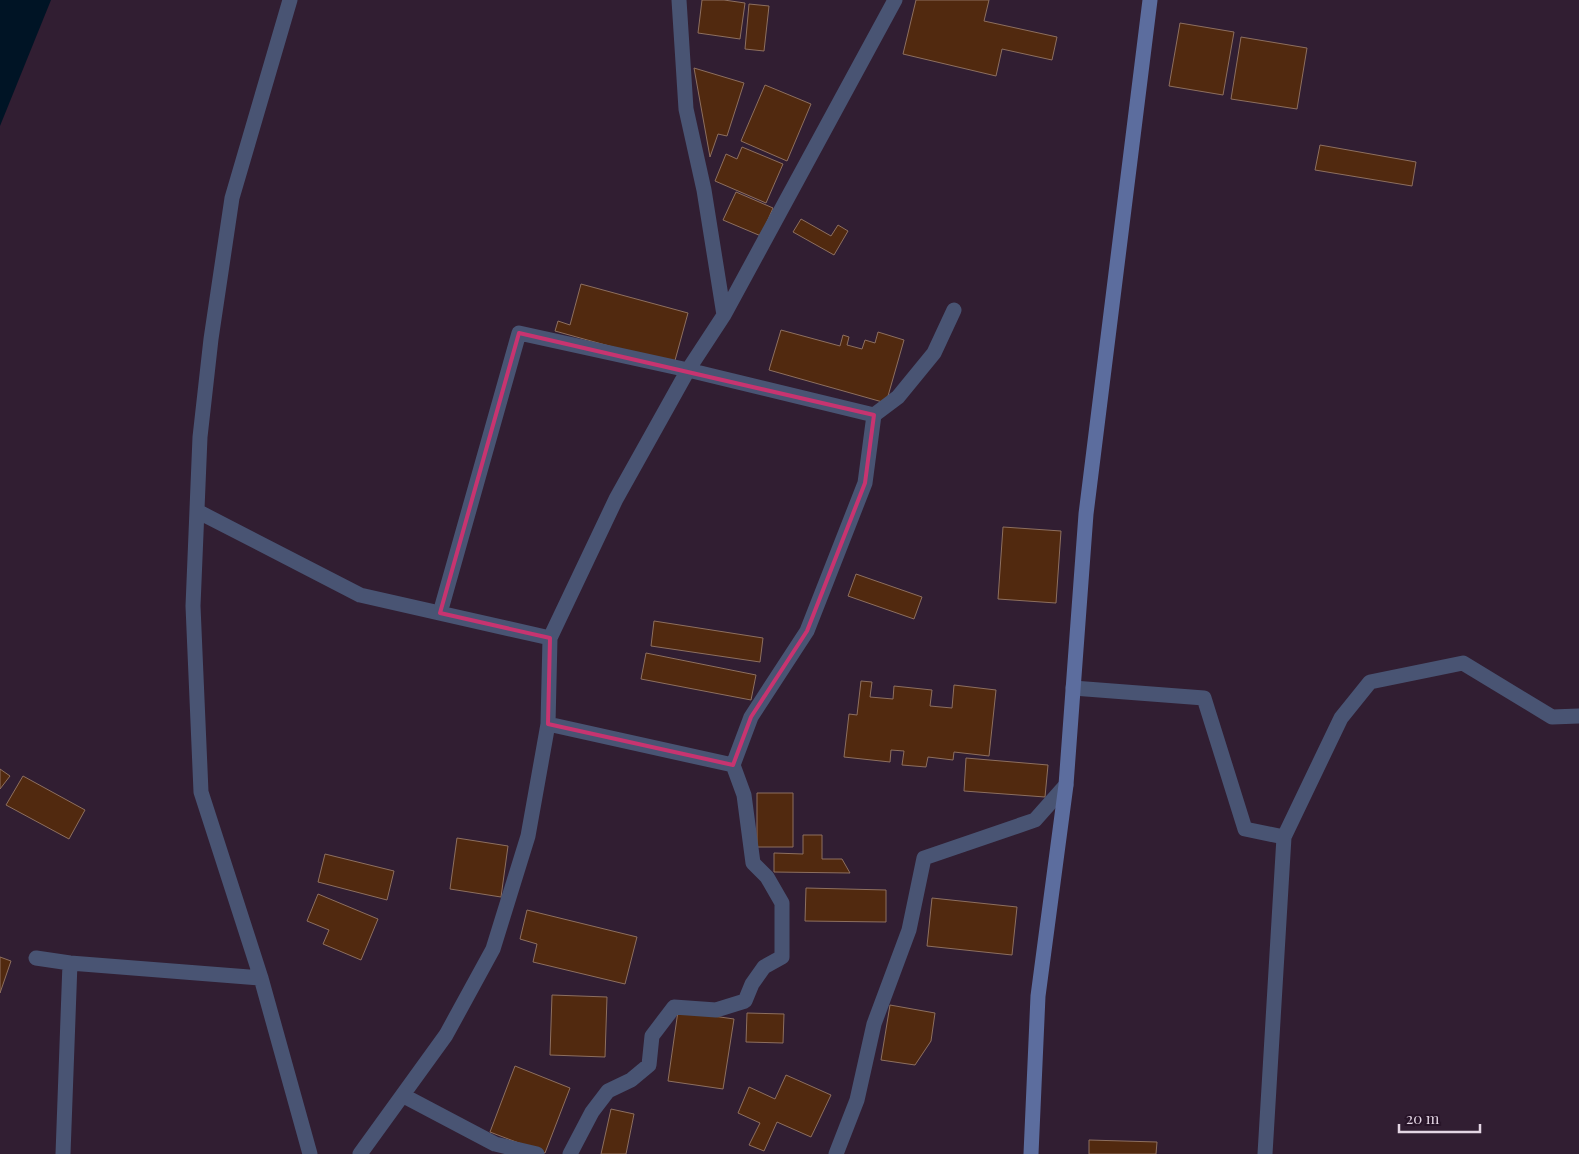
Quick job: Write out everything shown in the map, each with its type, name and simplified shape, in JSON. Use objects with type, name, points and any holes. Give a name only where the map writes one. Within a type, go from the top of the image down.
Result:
[{"type":"main road","points":[[1032,1154],[1038,996],[1066,785],[1086,514],[1150,0]]},
{"type":"street","points":[[290,0],[232,198],[211,339],[200,437],[193,606],[201,792],[261,978],[310,1154]]},
{"type":"street","points":[[679,0],[686,109],[704,190],[724,315]]},
{"type":"street","points":[[360,1154],[404,1096],[446,1035],[493,949],[528,836],[548,724],[550,638],[616,499],[688,370],[724,315],[895,0]]},
{"type":"street","points":[[570,1154],[592,1112],[608,1091],[631,1080],[649,1065],[652,1036],[674,1007],[716,1010],[746,1000],[752,984],[764,967],[782,957],[782,903],[767,877],[753,863],[744,795],[733,765],[751,717],[807,631],[865,483],[874,415],[898,397],[934,353],[954,310]]},
{"type":"street","points":[[440,613],[519,333],[688,370],[874,415]]},
{"type":"street","points":[[197,511],[360,595],[550,638]]},
{"type":"street","points":[[1266,1154],[1284,837],[1341,718],[1370,682],[1463,663],[1552,717],[1579,716]]},
{"type":"street","points":[[1073,688],[1204,698],[1245,829],[1284,837]]},
{"type":"street","points":[[548,724],[733,765]]},
{"type":"street","points":[[836,1154],[857,1100],[874,1024],[909,930],[924,858],[1035,820],[1066,785]]},
{"type":"street","points":[[36,958],[70,963],[261,978]]},
{"type":"street","points":[[63,1154],[70,963]]},
{"type":"street","points":[[404,1096],[495,1144],[537,1154]]},
{"type":"highlighted area","points":[[519,333],[874,415],[865,483],[807,631],[751,717],[733,765],[548,724],[550,638],[440,613]]},
{"type":"water","points":[[0,0],[51,0],[0,126]]},
{"type":"building","points":[[702,0],[724,0],[745,3],[740,39],[698,33]]},
{"type":"building","points":[[916,0],[989,0],[984,21],[1057,37],[1052,60],[1002,49],[996,76],[903,54]]},
{"type":"building","points":[[749,4],[769,6],[764,51],[745,49]]},
{"type":"building","points":[[1180,23],[1234,32],[1223,95],[1169,86]]},
{"type":"building","points":[[1241,37],[1307,48],[1297,109],[1231,99]]},
{"type":"building","points":[[694,68],[744,83],[727,136],[718,134],[710,157]]},
{"type":"building","points":[[765,85],[811,104],[787,161],[741,141]]},
{"type":"building","points":[[1320,145],[1416,162],[1412,186],[1315,170]]},
{"type":"building","points":[[742,147],[783,164],[766,203],[715,181],[726,154],[737,159]]},
{"type":"building","points":[[736,192],[773,208],[761,236],[723,220]]},
{"type":"building","points":[[801,219],[831,236],[838,225],[848,231],[834,255],[793,232]]},
{"type":"building","points":[[581,284],[688,313],[674,364],[555,331],[558,321],[570,325]]},
{"type":"building","points":[[781,330],[840,346],[843,335],[849,337],[847,345],[862,349],[865,340],[875,343],[878,332],[904,340],[886,403],[769,370]]},
{"type":"building","points":[[1003,527],[1061,531],[1056,603],[998,599]]},
{"type":"building","points":[[856,574],[922,597],[914,619],[848,596]]},
{"type":"building","points":[[654,621],[763,638],[760,662],[651,646]]},
{"type":"building","points":[[646,653],[756,675],[751,700],[641,679]]},
{"type":"building","points":[[861,681],[872,682],[870,697],[893,699],[894,686],[932,690],[930,706],[952,708],[954,685],[996,690],[989,756],[954,752],[953,760],[928,757],[926,767],[902,765],[904,751],[891,750],[890,762],[844,757],[849,714],[857,715]]},
{"type":"building","points":[[966,758],[1048,765],[1045,797],[964,791]]},
{"type":"building","points":[[0,769],[10,776],[0,789]]},
{"type":"building","points":[[23,776],[85,810],[69,839],[6,805]]},
{"type":"building","points":[[757,793],[793,793],[793,847],[757,847]]},
{"type":"building","points":[[803,835],[822,835],[822,859],[842,859],[850,873],[774,872],[774,853],[803,854]]},
{"type":"building","points":[[457,838],[508,846],[501,897],[450,889]]},
{"type":"building","points":[[325,854],[394,871],[387,900],[318,882]]},
{"type":"building","points":[[806,888],[886,890],[886,922],[805,921]]},
{"type":"building","points":[[318,894],[378,919],[361,960],[323,944],[329,930],[307,921]]},
{"type":"building","points":[[932,898],[1017,907],[1012,955],[927,946]]},
{"type":"building","points":[[527,910],[637,937],[625,984],[533,962],[537,944],[520,939]]},
{"type":"building","points":[[0,957],[11,961],[0,993]]},
{"type":"building","points":[[552,995],[607,997],[605,1057],[550,1055]]},
{"type":"building","points":[[890,1005],[935,1013],[931,1041],[915,1065],[881,1060]]},
{"type":"building","points":[[678,1011],[734,1019],[723,1089],[668,1081]]},
{"type":"building","points":[[747,1013],[784,1014],[783,1043],[746,1042]]},
{"type":"building","points":[[515,1066],[570,1088],[545,1153],[490,1132]]},
{"type":"building","points":[[786,1075],[831,1095],[811,1137],[777,1122],[764,1151],[749,1145],[760,1123],[738,1113],[749,1087],[775,1099]]},
{"type":"building","points":[[611,1109],[634,1114],[626,1154],[601,1154]]},
{"type":"building","points":[[1089,1140],[1157,1142],[1156,1154],[1089,1154]]}]
